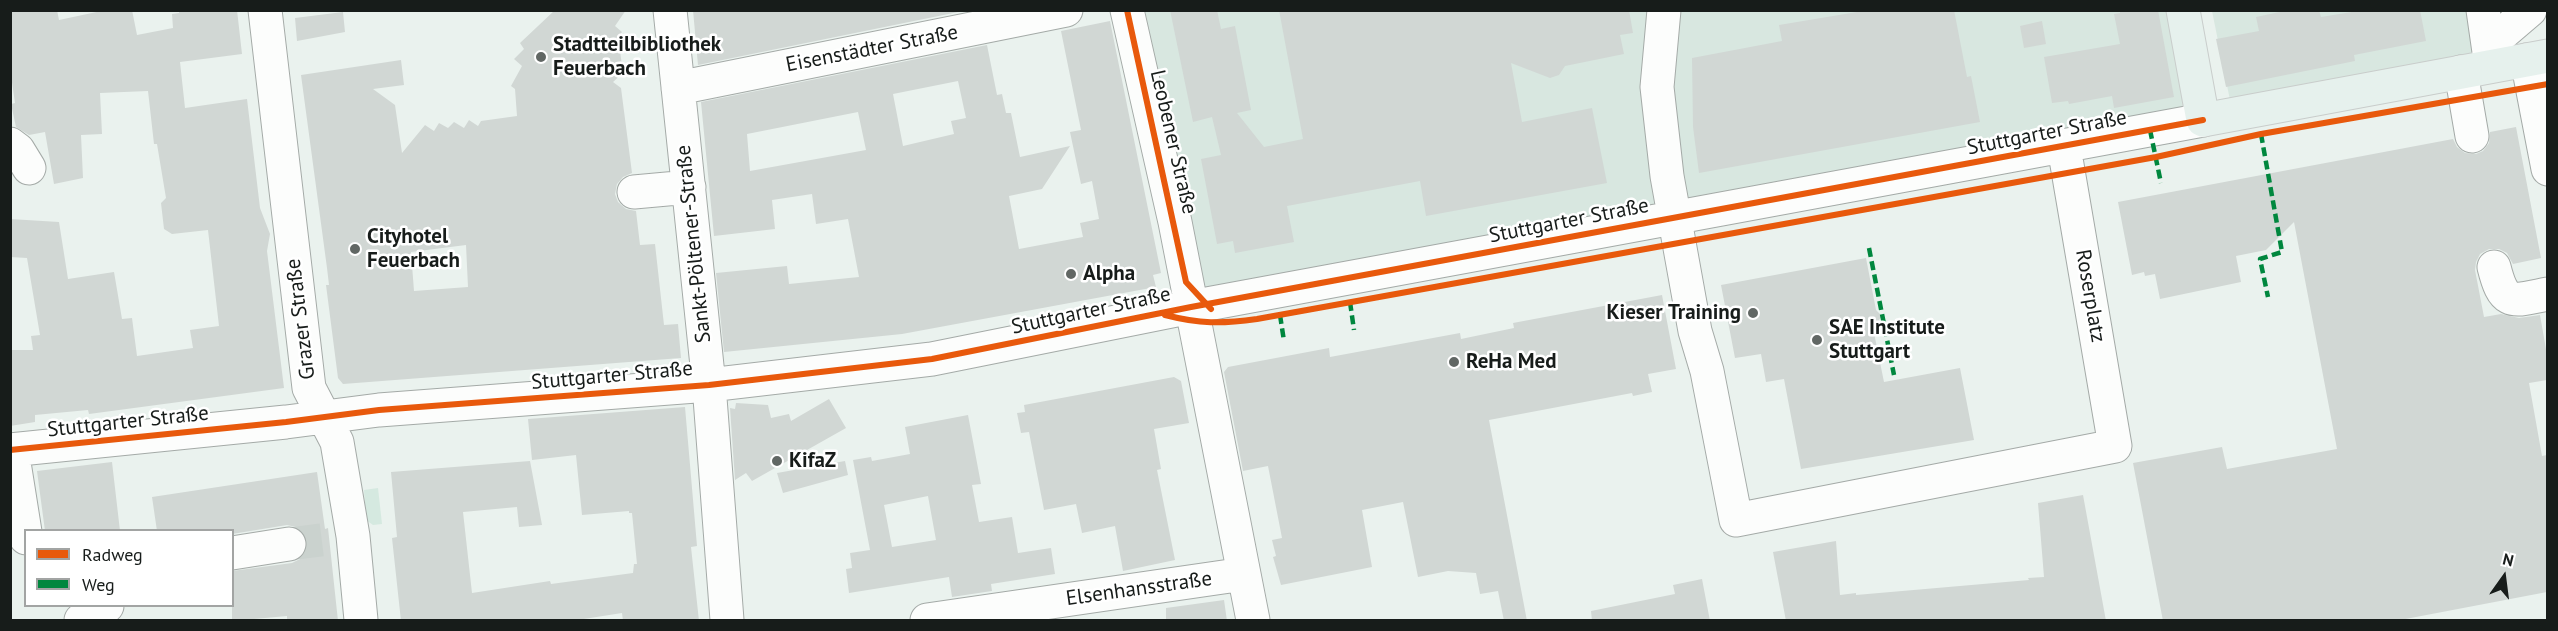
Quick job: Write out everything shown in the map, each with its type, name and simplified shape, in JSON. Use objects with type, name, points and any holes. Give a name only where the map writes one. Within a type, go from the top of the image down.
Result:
[{"type":"main road","points":[[2183,10],[2203,120]]},
{"type":"main road","name":"Stuttgarter Straße","points":[[2203,120],[2480,61],[2537,58]]},
{"type":"street","name":"Grazer Straße","points":[[265,10],[309,388],[322,417],[337,442],[341,538],[361,621]]},
{"type":"street","name":"Sankt-Pöltener-Straße","points":[[670,10],[709,385],[727,621]]},
{"type":"street","name":"Eisenstädter Straße","points":[[678,88],[1066,10]]},
{"type":"street","name":"Leobener Straße","points":[[1127,10],[1175,222],[1253,621]]},
{"type":"street","points":[[1664,10],[1657,87],[1673,218]]},
{"type":"street","points":[[2472,136],[2483,10]]},
{"type":"street","points":[[2480,61],[2529,10]]},
{"type":"street","points":[[2537,58],[2547,169]]},
{"type":"street","name":"Stuttgarter Straße","points":[[11,450],[379,410],[709,385],[932,360],[1191,307],[2203,120]]},
{"type":"street","name":"Roserplatz","points":[[1673,218],[1695,331],[1707,371],[1736,520],[2115,446],[2064,147]]},
{"type":"street","points":[[634,192],[689,187]]},
{"type":"street","points":[[2494,267],[2499,287],[2506,296],[2517,300],[2547,294]]},
{"type":"street","points":[[11,450],[24,529]]},
{"type":"street","points":[[234,553],[289,544]]},
{"type":"street","name":"Elsenhansstraße","points":[[927,621],[1244,574]]},
{"type":"street","points":[[70,607],[79,621],[105,607]]},
{"type":"shaded area","points":[[1145,11],[2179,11],[2204,131],[1206,318]]},
{"type":"shaded area","points":[[2212,11],[2504,11],[2492,75],[2234,120]]},
{"type":"green space","points":[[378,488],[382,524],[373,525],[366,520],[364,490]]},
{"type":"building","points":[[10,10],[57,10],[59,20],[106,10],[132,10],[137,35],[173,28],[172,14],[179,13],[179,10],[237,10],[242,54],[180,62],[185,108],[247,99],[260,208],[270,234],[267,251],[284,388],[89,414],[88,410],[35,415],[35,422],[10,426],[10,350],[33,350],[31,336],[40,335],[27,258],[10,257],[10,219],[59,222],[68,279],[114,272],[122,319],[132,318],[137,356],[193,348],[190,330],[219,326],[208,230],[172,234],[164,229],[161,203],[166,198],[157,144],[154,144],[148,91],[100,93],[102,134],[81,135],[83,178],[54,184],[45,132],[29,135],[16,127],[11,104],[15,103],[10,69]]},
{"type":"building","points":[[555,10],[626,10],[615,26],[622,32],[616,40],[624,46],[620,51],[623,73],[613,82],[621,88],[632,173],[623,177],[617,184],[615,194],[618,202],[626,209],[636,211],[640,245],[655,244],[664,325],[678,324],[681,358],[343,384],[338,378],[326,285],[329,285],[327,268],[301,75],[401,60],[404,85],[373,89],[395,105],[402,153],[425,125],[434,131],[439,123],[448,128],[454,122],[464,128],[469,120],[478,126],[481,121],[517,116],[515,89],[511,86],[522,66],[514,59],[524,49],[520,43]],"holes":[[[466,245],[468,287],[414,291],[411,252]]]},
{"type":"building","points":[[693,10],[968,10],[698,65]]},
{"type":"building","points":[[1170,10],[1217,10],[1221,29],[1235,26],[1251,110],[1237,113],[1264,147],[1303,139],[1279,10],[1629,10],[1633,33],[1620,35],[1624,54],[1565,66],[1559,75],[1550,78],[1511,63],[1522,122],[1592,108],[1607,183],[1426,216],[1420,181],[1287,206],[1294,242],[1235,253],[1233,241],[1217,244],[1201,159],[1221,155],[1212,117],[1193,122]]},
{"type":"building","points":[[1869,10],[1954,10],[1967,77],[1971,76],[1980,122],[1699,173],[1693,127],[1692,58],[1782,41],[1779,25]]},
{"type":"building","points":[[2120,10],[2158,10],[2174,97],[2114,108],[2112,96],[2069,104],[2068,101],[2052,103],[2044,57],[2120,44],[2114,14],[2120,13]]},
{"type":"building","points":[[2289,10],[2319,10],[2321,17],[2364,10],[2420,10],[2426,41],[2354,55],[2355,61],[2226,87],[2216,39],[2259,31],[2256,17]]},
{"type":"building","points":[[343,12],[345,32],[297,41],[295,18]]},
{"type":"building","points":[[1110,21],[1161,273],[1153,275],[1156,287],[902,334],[724,352],[716,273],[787,266],[789,284],[859,277],[848,219],[816,224],[812,194],[772,200],[775,229],[714,236],[701,102],[987,45],[997,95],[1002,94],[1006,113],[1011,113],[1020,157],[1070,146],[1042,189],[1009,196],[1019,249],[1083,237],[1080,223],[1099,219],[1092,181],[1081,184],[1070,132],[1081,130],[1061,31]],"holes":[[[958,81],[966,118],[951,121],[954,134],[903,146],[893,94]],[[858,112],[866,150],[750,171],[747,134]]]},
{"type":"building","points":[[2042,21],[2046,44],[2024,48],[2020,26]]},
{"type":"building","points":[[2516,127],[2541,258],[2513,264],[2507,253],[2499,249],[2489,249],[2480,254],[2475,270],[2484,317],[2501,314],[2519,318],[2540,315],[2547,355],[2547,380],[2529,383],[2542,456],[2547,455],[2547,592],[2395,621],[2163,621],[2133,463],[2222,447],[2227,469],[2337,449],[2294,222],[2266,250],[2236,256],[2241,282],[2160,299],[2155,274],[2145,276],[2144,272],[2132,275],[2118,202],[2453,139],[2457,147],[2465,153],[2476,154],[2483,151],[2489,143],[2490,132]]},
{"type":"building","points":[[1866,258],[1876,310],[1882,316],[1873,328],[1884,382],[1960,368],[1974,440],[1801,469],[1784,379],[1766,382],[1761,354],[1735,358],[1721,285]]},
{"type":"building","points":[[1662,295],[1676,369],[1648,374],[1652,392],[1633,396],[1632,393],[1489,420],[1527,621],[1504,621],[1498,591],[1480,594],[1476,573],[1448,571],[1418,577],[1403,502],[1362,510],[1372,567],[1281,585],[1273,557],[1276,556],[1272,540],[1282,538],[1268,466],[1243,471],[1224,372],[1228,367],[1329,348],[1330,357],[1460,333],[1461,339],[1514,328],[1513,323]]},
{"type":"building","points":[[1174,377],[1181,381],[1189,423],[1154,429],[1161,469],[1157,470],[1175,560],[1123,571],[1115,526],[1082,533],[1076,504],[1044,510],[1029,432],[1021,433],[1017,413],[1025,412],[1024,405]]},
{"type":"building","points":[[829,399],[846,428],[752,481],[746,473],[735,480],[730,408],[735,409],[736,403],[768,405],[771,418],[789,414],[791,421]]},
{"type":"building","points":[[685,407],[697,546],[691,547],[699,621],[623,621],[622,613],[571,621],[401,621],[392,538],[397,537],[391,472],[530,461],[542,525],[519,527],[517,507],[463,512],[472,593],[550,581],[551,584],[633,573],[634,564],[637,564],[632,513],[629,511],[582,515],[576,455],[532,460],[528,419]]},
{"type":"building","points":[[968,415],[981,484],[972,485],[979,522],[1012,517],[1018,553],[1051,548],[1055,574],[991,584],[992,591],[952,597],[949,577],[849,593],[846,569],[852,568],[850,553],[870,550],[853,460],[871,457],[872,461],[910,454],[905,427]],"holes":[[[928,496],[936,540],[892,547],[884,505]]]},
{"type":"building","points":[[845,461],[848,475],[783,493],[777,473]]},
{"type":"building","points":[[112,462],[120,529],[45,529],[37,471]]},
{"type":"building","points":[[317,472],[325,529],[328,528],[338,621],[287,621],[287,616],[232,621],[234,571],[292,563],[300,559],[307,550],[304,533],[296,527],[287,525],[234,534],[234,529],[157,529],[152,497]]},
{"type":"building","points":[[2083,495],[2106,621],[1786,621],[1773,552],[1836,541],[1840,595],[2029,580],[2028,578],[2044,577],[2038,503]]},
{"type":"building","points":[[1702,579],[1710,621],[1592,621],[1591,611],[1675,594],[1673,585]]},
{"type":"building","points":[[1224,600],[1227,621],[1166,621],[1166,608]]},
{"type":"tunnel","points":[[289,544],[329,539]]},
{"type":"marked path","points":[[2150,130],[2161,183]]},
{"type":"marked path","points":[[2261,134],[2282,252],[2260,259],[2268,297]]},
{"type":"marked path","points":[[1869,248],[1894,375]]},
{"type":"marked path","points":[[1350,302],[1354,330]]},
{"type":"marked path","points":[[1280,315],[1284,341]]},
{"type":"cycle path","points":[[1127,10],[1186,282],[1211,309]]},
{"type":"cycle path","points":[[1165,315],[1211,322],[1257,319],[2156,157],[2261,134],[2548,84]]},
{"type":"cycle path","points":[[10,450],[286,422],[379,410],[709,385],[932,359],[1191,307],[2203,120]]},
{"type":"place","name":"Stadtteilbibliothek Feuerbach","points":[[541,57]]},
{"type":"place","name":"Cityhotel Feuerbach","points":[[355,249]]},
{"type":"place","name":"Alpha","points":[[1071,274]]},
{"type":"place","name":"Kieser Training","points":[[1753,313]]},
{"type":"place","name":"SAE Institute Stuttgart","points":[[1817,340]]},
{"type":"place","name":"ReHa Med","points":[[1454,362]]},
{"type":"place","name":"KifaZ","points":[[777,461]]}]
